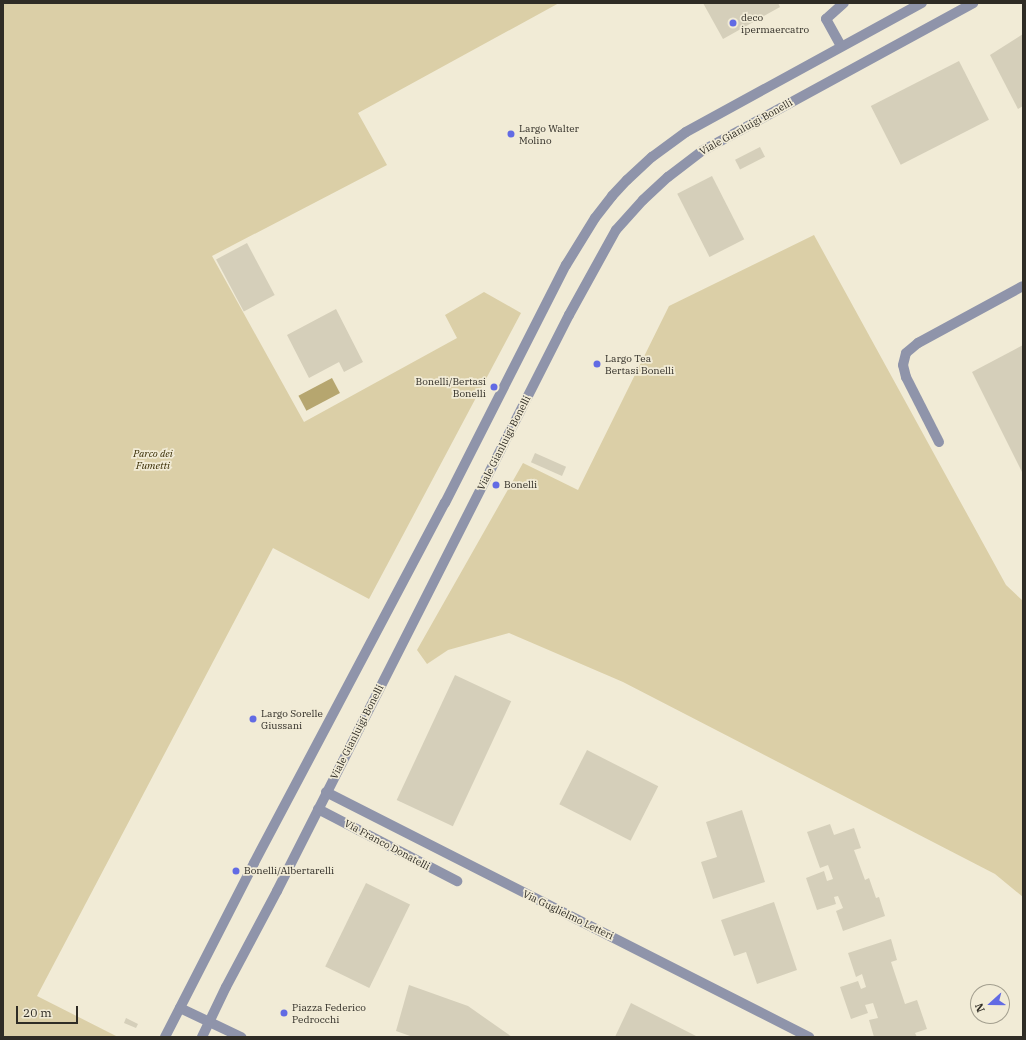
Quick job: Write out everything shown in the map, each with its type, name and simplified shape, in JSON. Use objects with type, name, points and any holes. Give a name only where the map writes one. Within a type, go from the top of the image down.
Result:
[{"type":"street","points":[[841,46],[826,19],[844,3]]},
{"type":"street","points":[[165,1037],[258,856],[442,510],[566,265],[595,218],[620,187],[652,157],[672,142],[841,46],[922,3]]},
{"type":"street","name":"Viale Gianluigi Bonelli","points":[[202,1037],[226,987],[607,243],[619,225],[668,177],[702,151],[973,3]]},
{"type":"street","points":[[940,442],[906,377],[903,365],[906,353],[918,343],[1023,286]]},
{"type":"street","name":"Via Guglielmo Letteri","points":[[326,792],[516,890],[564,912],[809,1037]]},
{"type":"street","name":"Via Franco Donatelli","points":[[318,809],[457,882]]},
{"type":"street","points":[[180,1008],[241,1037]]},
{"type":"green space","name":"Parco dei Fumetti","points":[[3,3],[559,3],[358,113],[387,165],[212,256],[304,422],[457,338],[445,315],[484,292],[521,313],[369,599],[273,548],[37,996],[118,1037],[3,1037]]},
{"type":"green space","points":[[814,235],[1006,585],[1023,601],[1023,897],[995,874],[623,682],[509,633],[448,650],[427,664],[417,650],[523,463],[578,490],[669,306]]},
{"type":"shaded area","points":[[332,378],[340,393],[306,411],[298,396]]},
{"type":"building","name":"deco ipermaercatro","points":[[703,3],[778,3],[780,7],[723,39]]},
{"type":"building","points":[[1023,34],[1023,106],[1018,109],[990,55]]},
{"type":"building","points":[[959,61],[989,120],[901,165],[871,106]]},
{"type":"building","points":[[760,147],[765,157],[740,170],[735,160]]},
{"type":"building","points":[[712,176],[744,239],[709,257],[677,194]]},
{"type":"building","points":[[247,243],[275,295],[244,312],[216,259]]},
{"type":"building","points":[[336,309],[363,362],[344,372],[339,362],[309,378],[287,335]]},
{"type":"building","points":[[1023,345],[1023,474],[972,372]]},
{"type":"building","points":[[535,453],[566,467],[562,476],[531,462]]},
{"type":"building","points":[[455,675],[511,701],[453,826],[397,800]]},
{"type":"building","points":[[587,750],[658,786],[631,841],[559,804]]},
{"type":"building","points":[[742,810],[765,882],[713,899],[701,862],[717,857],[706,822]]},
{"type":"building","points":[[830,824],[834,835],[854,828],[861,848],[854,850],[865,880],[869,878],[876,898],[879,897],[885,916],[843,931],[836,911],[843,908],[838,896],[834,897],[836,904],[817,910],[806,878],[824,871],[827,881],[833,879],[828,865],[820,868],[807,832]]},
{"type":"building","points":[[366,883],[410,904],[369,988],[325,967]]},
{"type":"building","points":[[774,902],[797,970],[757,984],[746,952],[734,956],[721,920]]},
{"type":"building","points":[[891,939],[897,960],[891,962],[905,1004],[917,1000],[927,1029],[915,1033],[917,1037],[874,1037],[869,1020],[878,1018],[873,1003],[865,1005],[868,1013],[851,1019],[840,987],[858,981],[861,989],[866,987],[862,974],[856,977],[848,953]]},
{"type":"building","points":[[409,985],[468,1006],[512,1037],[413,1037],[396,1031]]},
{"type":"building","points":[[631,1003],[698,1037],[615,1037]]},
{"type":"building","points":[[126,1018],[138,1024],[136,1028],[124,1023]]},
{"type":"place","name":"deco ipermaercatro","points":[[733,23]]},
{"type":"place","name":"Largo Walter Molino","points":[[511,134]]},
{"type":"place","name":"Largo Tea Bertasi Bonelli","points":[[597,364]]},
{"type":"place","name":"Bonelli/Bertasi Bonelli","points":[[494,387]]},
{"type":"place","name":"Bonelli","points":[[496,485]]},
{"type":"place","name":"Largo Sorelle Giussani","points":[[253,719]]},
{"type":"place","name":"Bonelli/Albertarelli","points":[[236,871]]},
{"type":"place","name":"Piazza Federico Pedrocchi","points":[[284,1013]]}]
